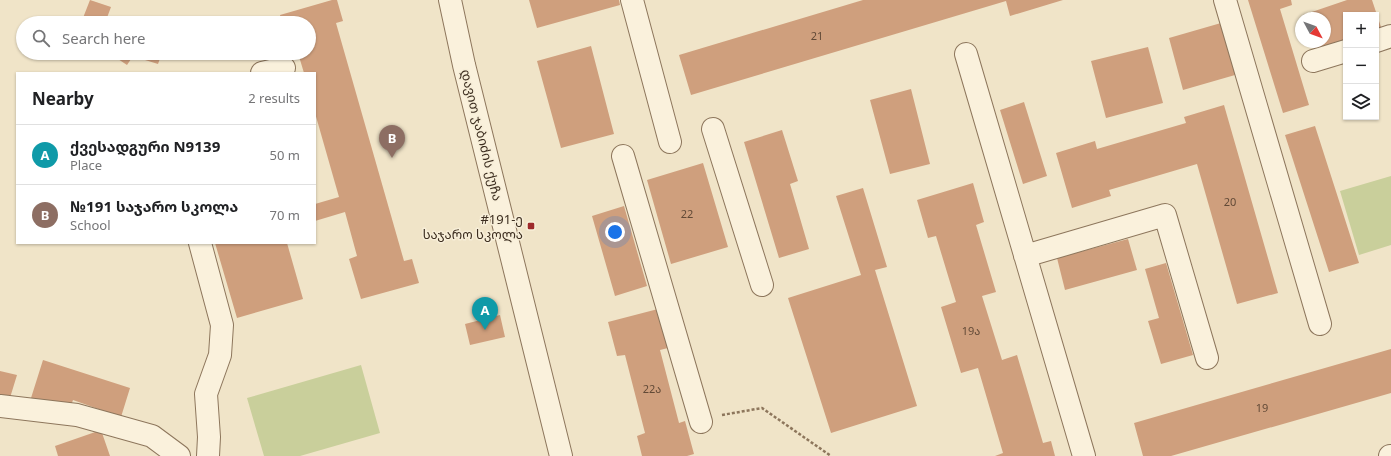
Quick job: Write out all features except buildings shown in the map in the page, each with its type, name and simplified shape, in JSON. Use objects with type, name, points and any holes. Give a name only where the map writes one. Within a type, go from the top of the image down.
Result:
[{"type":"street","name":"დავით ჯაბიძის ქუჩა","points":[[450,0],[464,65],[561,456]]},
{"type":"street","points":[[632,0],[670,142]]},
{"type":"street","points":[[1225,0],[1320,324]]},
{"type":"street","points":[[1379,40],[1391,36]]},
{"type":"street","points":[[1313,61],[1343,51]]},
{"type":"street","points":[[966,54],[1084,456]]},
{"type":"street","points":[[266,72],[284,68]]},
{"type":"street","points":[[713,129],[762,285]]},
{"type":"street","points":[[623,156],[701,422]]},
{"type":"street","points":[[1025,256],[1165,215],[1207,358]]},
{"type":"street","points":[[200,244],[222,325],[220,355],[206,394],[209,436],[208,456]]},
{"type":"street","points":[[0,406],[77,415],[152,436],[179,456]]},
{"type":"path","points":[[727,414],[762,408],[831,456]]},
{"type":"green space","points":[[1391,176],[1391,245],[1359,255],[1340,191]]},
{"type":"green space","points":[[361,365],[380,433],[300,456],[264,456],[247,398]]},
{"type":"place","name":"№191 საჯარო სკოლა","points":[[392,158]]},
{"type":"place","name":"#191-ე საჯარო სკოლა","points":[[531,226]]},
{"type":"place","name":"ქვესადგური N9139","points":[[485,330]]}]
